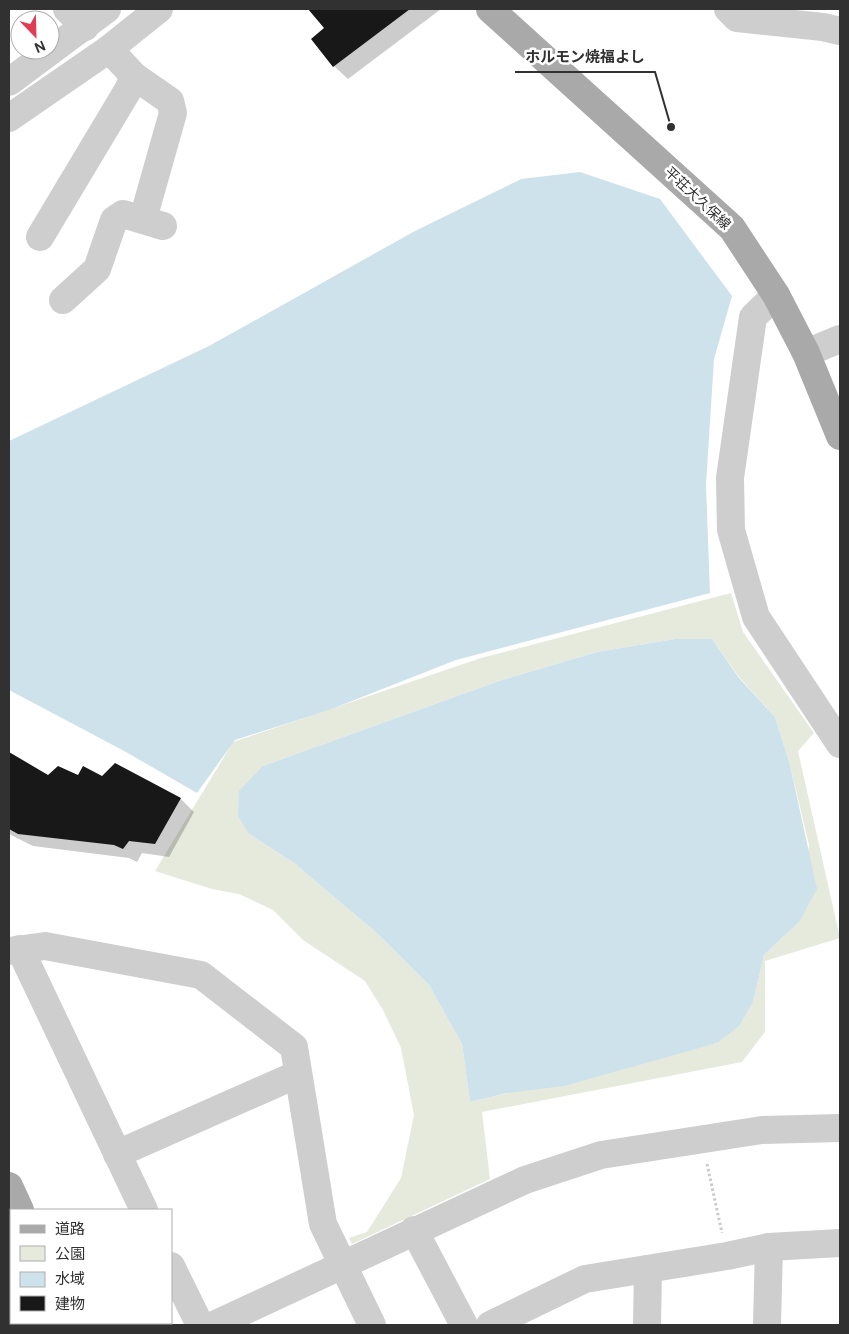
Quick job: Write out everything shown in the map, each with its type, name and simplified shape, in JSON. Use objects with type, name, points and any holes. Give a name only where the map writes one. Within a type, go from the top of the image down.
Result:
[{"type":"main road","name":"平荘大久保線","points":[[490,9],[732,228],[776,295],[806,353],[840,436]]},
{"type":"main road","points":[[9,1186],[20,1209]]},
{"type":"street","points":[[9,82],[76,18],[108,9]]},
{"type":"street","points":[[9,118],[109,49],[159,9]]},
{"type":"street","points":[[728,9],[737,18],[829,22]]},
{"type":"street","points":[[63,300],[97,269],[114,220],[123,214],[153,223],[173,113],[170,101],[134,76],[109,49]]},
{"type":"street","points":[[40,237],[128,90],[134,76]]},
{"type":"street","points":[[776,295],[753,317],[730,478],[731,530],[756,617],[840,744]]},
{"type":"street","points":[[806,353],[840,339]]},
{"type":"street","points":[[144,1209],[14,950],[45,946],[201,975],[294,1047],[324,1224],[372,1325]]},
{"type":"street","points":[[117,1154],[298,1074]]},
{"type":"street","points":[[214,1325],[414,1230],[525,1180],[601,1155],[762,1130],[840,1128]]},
{"type":"street","points":[[414,1230],[464,1325]]},
{"type":"street","points":[[490,1325],[585,1279],[727,1256],[769,1247],[840,1243]]},
{"type":"street","points":[[767,1325],[769,1247]]},
{"type":"street","points":[[172,1268],[200,1325]]},
{"type":"street","points":[[647,1325],[648,1269]]},
{"type":"path","points":[[702,1139],[727,1256]]},
{"type":"green space","points":[[731,593],[743,632],[814,733],[798,751],[840,938],[765,961],[765,1032],[742,1062],[482,1112],[490,1179],[352,1244],[349,1238],[367,1232],[401,1178],[414,1115],[401,1048],[383,1010],[365,981],[303,940],[273,910],[239,894],[212,889],[155,871],[233,742],[481,658]],"holes":[[[675,639],[712,639],[739,677],[775,717],[790,765],[809,845],[799,922],[764,955],[753,1002],[717,1043],[470,1102],[462,1044],[429,985],[379,935],[294,863],[249,834],[263,766],[499,681],[597,652]]]},
{"type":"water","points":[[580,172],[660,199],[732,296],[714,359],[706,485],[710,593],[456,660],[329,710],[235,740],[197,793],[126,752],[9,690],[9,441],[209,346],[415,231],[521,179]]},
{"type":"water","points":[[675,639],[712,639],[739,678],[775,717],[790,765],[817,889],[799,922],[764,955],[753,1002],[739,1026],[717,1043],[564,1086],[507,1093],[470,1102],[462,1044],[429,985],[379,935],[294,863],[249,834],[238,816],[239,791],[263,766],[499,681],[597,652]]},
{"type":"building","points":[[308,9],[410,9],[333,67],[311,39],[324,28]]},
{"type":"building","points":[[9,752],[48,775],[58,766],[78,775],[83,766],[102,776],[115,763],[181,798],[155,844],[129,841],[123,849],[114,845],[18,834],[9,829]]},
{"type":"place","name":"ホルモン焼福よし","points":[[671,127]]}]
